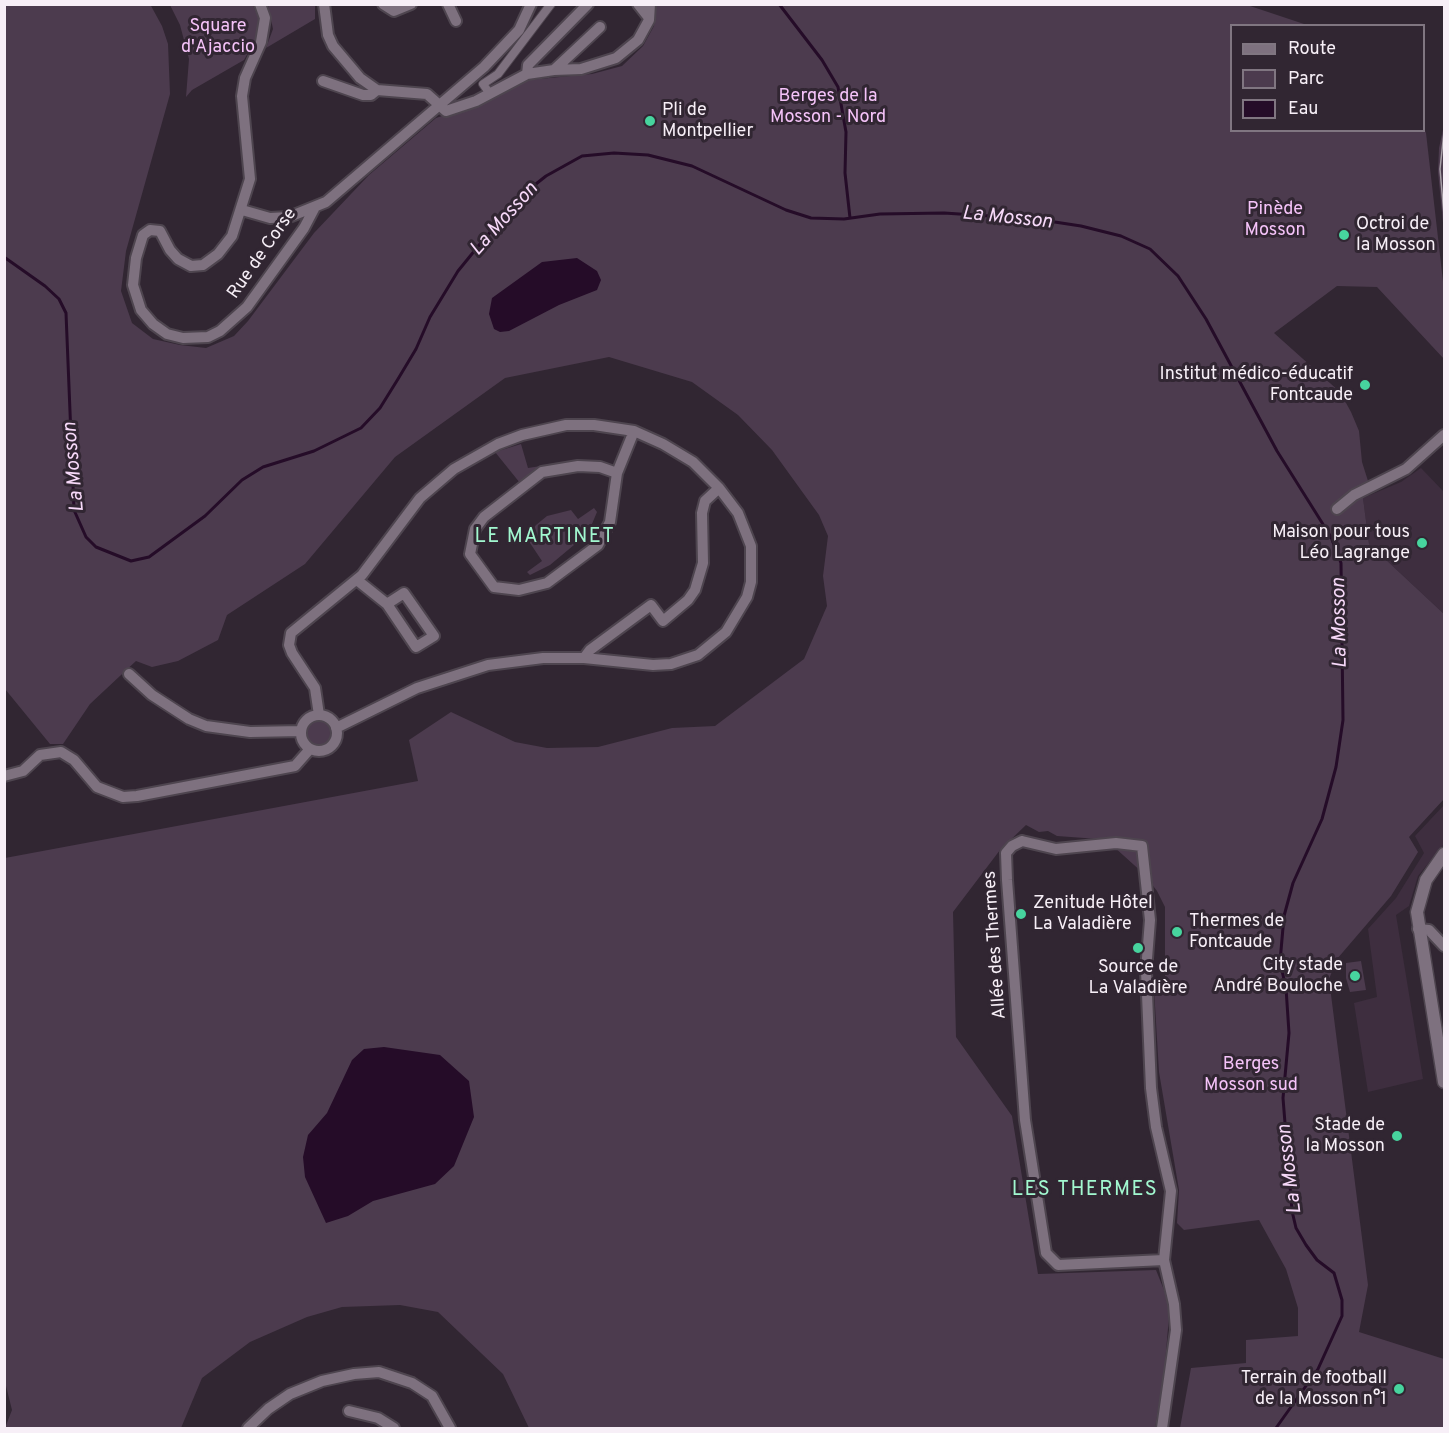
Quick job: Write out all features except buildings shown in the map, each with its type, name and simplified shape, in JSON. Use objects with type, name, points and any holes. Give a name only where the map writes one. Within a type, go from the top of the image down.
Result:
[{"type":"street","points":[[260,4],[265,18],[261,42],[245,78],[242,96],[250,168],[242,210],[270,218],[289,217],[314,209]]},
{"type":"street","points":[[324,4],[328,35],[339,56],[377,90],[427,94],[446,111],[490,94],[527,75],[554,70],[581,69],[616,58],[638,40],[649,18],[650,4]]},
{"type":"street","points":[[383,4],[394,11],[411,4]]},
{"type":"street","points":[[448,4],[456,21]]},
{"type":"street","name":"Rue de Corse","points":[[242,210],[232,236],[218,254],[203,265],[191,266],[178,259],[160,231],[150,230],[143,235],[136,258],[134,285],[136,298],[153,324],[167,334],[196,339],[220,331],[247,307],[304,228],[314,209],[326,202],[474,76],[519,30],[531,4]]},
{"type":"street","points":[[490,94],[483,84],[498,74],[551,4]]},
{"type":"street","points":[[527,75],[528,65],[588,4]]},
{"type":"street","points":[[638,4],[649,18]]},
{"type":"street","points":[[554,70],[600,27]]},
{"type":"street","points":[[323,81],[363,95],[371,95],[377,90]]},
{"type":"street","points":[[319,715],[315,688],[292,653],[289,639],[291,633],[357,580],[420,498],[454,469],[481,453],[522,435],[566,425],[594,425],[634,431],[663,444],[688,459],[719,488],[738,513],[750,546],[751,582],[732,625],[705,651],[671,664],[635,664],[584,658],[511,662],[468,670],[417,688],[336,728]]},
{"type":"street","points":[[617,473],[600,467],[578,466],[542,472],[484,517],[475,529],[470,554],[494,587],[519,590],[538,586],[556,577],[588,554],[598,545],[610,522],[617,473],[634,431]]},
{"type":"street","points":[[1337,509],[1354,495],[1406,470],[1444,435]]},
{"type":"street","points":[[584,658],[590,650],[651,605],[663,621],[688,600],[695,590],[703,564],[703,507],[708,498],[719,488]]},
{"type":"street","points":[[357,580],[387,604],[416,647],[434,636],[404,593],[387,604]]},
{"type":"street","points":[[129,674],[152,695],[189,719],[206,726],[250,732],[301,731]]},
{"type":"street","points":[[319,715],[330,718],[336,728],[337,734],[332,745],[321,751],[310,749],[302,741],[301,731],[309,718],[319,715]]},
{"type":"street","points":[[4,776],[23,771],[40,755],[61,752],[74,760],[97,787],[123,796],[136,796],[295,766],[310,749]]},
{"type":"street","name":"Allée des Thermes","points":[[1162,1428],[1176,1330],[1174,1304],[1164,1260],[1171,1191],[1155,1127],[1151,1088],[1146,971],[1150,920],[1142,846],[1112,843],[1067,849],[1047,848],[1022,841],[1012,846],[1006,853],[1025,1120],[1046,1253],[1058,1264],[1164,1260]]},
{"type":"street","points":[[1444,854],[1430,871],[1422,888],[1417,912],[1444,1082]]},
{"type":"street","points":[[1418,929],[1429,930],[1444,946]]},
{"type":"street","points":[[248,1428],[268,1409],[290,1394],[322,1381],[379,1372],[412,1383],[432,1396],[450,1428]]},
{"type":"street","points":[[348,1411],[378,1418],[394,1428]]},
{"type":"shaded area","points":[[1421,468],[1444,492],[1444,614],[1369,544],[1363,498],[1401,482]]},
{"type":"shaded area","points":[[1444,805],[1444,844],[1418,876],[1409,906],[1396,915],[1423,1079],[1368,1092],[1354,1003],[1377,997],[1368,929],[1396,898],[1424,853],[1415,836]]},
{"type":"green space","points":[[150,4],[162,26],[168,44],[170,94],[126,251],[121,291],[132,323],[153,339],[206,348],[234,336],[248,321],[314,233],[369,175],[436,118],[490,100],[528,80],[592,74],[622,66],[643,46],[654,26],[656,5],[1247,5],[1304,24],[1230,24],[1230,132],[1425,131],[1444,290],[1444,359],[1377,287],[1337,286],[1274,333],[1340,392],[1351,412],[1359,431],[1362,462],[1368,481],[1363,498],[1369,544],[1444,614],[1444,799],[1409,837],[1418,852],[1391,896],[1337,959],[1329,979],[1368,1285],[1359,1332],[1444,1359],[1444,1428],[1180,1428],[1191,1368],[1246,1363],[1246,1340],[1298,1336],[1298,1308],[1286,1269],[1259,1220],[1184,1230],[1177,1223],[1179,1190],[1159,1072],[1154,989],[1165,982],[1165,907],[1157,891],[1144,874],[1113,846],[1098,839],[1057,836],[1048,831],[1039,832],[1026,825],[1000,850],[953,912],[956,1037],[1012,1116],[1038,1274],[1156,1270],[1170,1305],[1164,1375],[1155,1428],[529,1428],[503,1374],[438,1312],[400,1305],[342,1307],[307,1317],[250,1342],[202,1378],[181,1428],[5,1428],[12,1410],[5,1382],[5,858],[418,781],[409,740],[451,712],[515,742],[547,748],[598,747],[672,728],[715,726],[804,659],[827,606],[823,576],[828,536],[819,515],[772,450],[738,415],[692,382],[609,357],[505,378],[395,457],[305,564],[227,615],[218,640],[178,661],[152,667],[136,661],[90,704],[63,744],[50,744],[5,689],[5,5]]},
{"type":"green space","name":"Square d'Ajaccio","points":[[170,5],[253,5],[260,21],[255,40],[244,60],[192,90],[186,97],[189,59],[180,25]]},
{"type":"green space","name":"Square d'Ajaccio","points":[[268,5],[315,5],[315,19],[266,48],[273,29]]},
{"type":"green space","points":[[1444,125],[1444,233],[1438,172],[1439,148]]},
{"type":"green space","points":[[521,444],[528,468],[541,466],[542,469],[520,483],[495,452]]},
{"type":"green space","points":[[594,508],[597,512],[589,531],[580,540],[550,565],[530,575],[527,572],[542,561],[526,537],[536,525],[547,516],[571,510],[578,519]]},
{"type":"green space","points":[[318,720],[327,724],[331,733],[327,742],[318,746],[309,742],[305,733],[309,724]]},
{"type":"green space","name":"City stade André Bouloche","points":[[1361,961],[1366,990],[1350,992],[1346,978],[1346,963]]},
{"type":"water","points":[[577,258],[597,271],[601,280],[597,290],[559,305],[509,331],[500,332],[494,329],[489,314],[492,298],[542,262]]},
{"type":"water","points":[[384,1047],[440,1055],[469,1081],[474,1117],[454,1166],[435,1184],[373,1201],[348,1216],[326,1223],[305,1177],[303,1157],[308,1135],[327,1113],[352,1060],[364,1049]]},
{"type":"waterway","points":[[779,4],[822,60],[838,87],[846,132],[845,173],[850,218]]},
{"type":"waterway","name":"La Mosson","points":[[4,257],[45,286],[59,299],[66,313],[74,510],[86,537],[96,547],[131,561],[149,557],[205,516],[242,480],[263,467],[314,451],[361,428],[380,408],[398,379],[416,349],[430,317],[458,271],[522,195],[546,176],[582,156],[614,153],[648,155],[692,166],[786,210],[811,218],[844,219],[880,214],[944,213],[1035,219],[1081,226],[1121,236],[1150,249],[1178,276],[1206,319],[1277,451],[1331,537],[1341,563],[1343,720],[1336,767],[1322,819],[1293,883],[1284,916],[1280,962],[1286,988],[1289,1033],[1283,1098],[1292,1211],[1296,1228],[1306,1245],[1317,1260],[1334,1273],[1342,1300],[1342,1316],[1318,1369],[1276,1428]]},
{"type":"tram line","points":[[1444,132],[1440,169],[1444,215]]},
{"type":"place","name":"Pli de Montpellier","points":[[650,121]]},
{"type":"place","name":"Octroi de la Mosson","points":[[1344,235]]},
{"type":"place","name":"Institut médico-éducatif Fontcaude","points":[[1365,385]]},
{"type":"place","name":"Maison pour tous Léo Lagrange","points":[[1422,543]]},
{"type":"place","name":"Zenitude Hôtel La Valadière","points":[[1021,914]]},
{"type":"place","name":"Thermes de Fontcaude","points":[[1177,932]]},
{"type":"place","name":"Source de La Valadière","points":[[1138,948]]},
{"type":"place","name":"City stade André Bouloche","points":[[1355,976]]},
{"type":"place","name":"Stade de la Mosson","points":[[1397,1136]]},
{"type":"place","name":"Terrain de football de la Mosson n°1","points":[[1399,1389]]},
{"type":"district","name":"LE MARTINET","points":[[545,538]]},
{"type":"district","name":"LES THERMES","points":[[1085,1191]]},
{"type":"park label","name":"Berges de la Mosson - Nord","points":[[828,107]]},
{"type":"park label","name":"Pinède Mosson","points":[[1275,220]]},
{"type":"park label","name":"Berges Mosson sud","points":[[1251,1075]]}]
